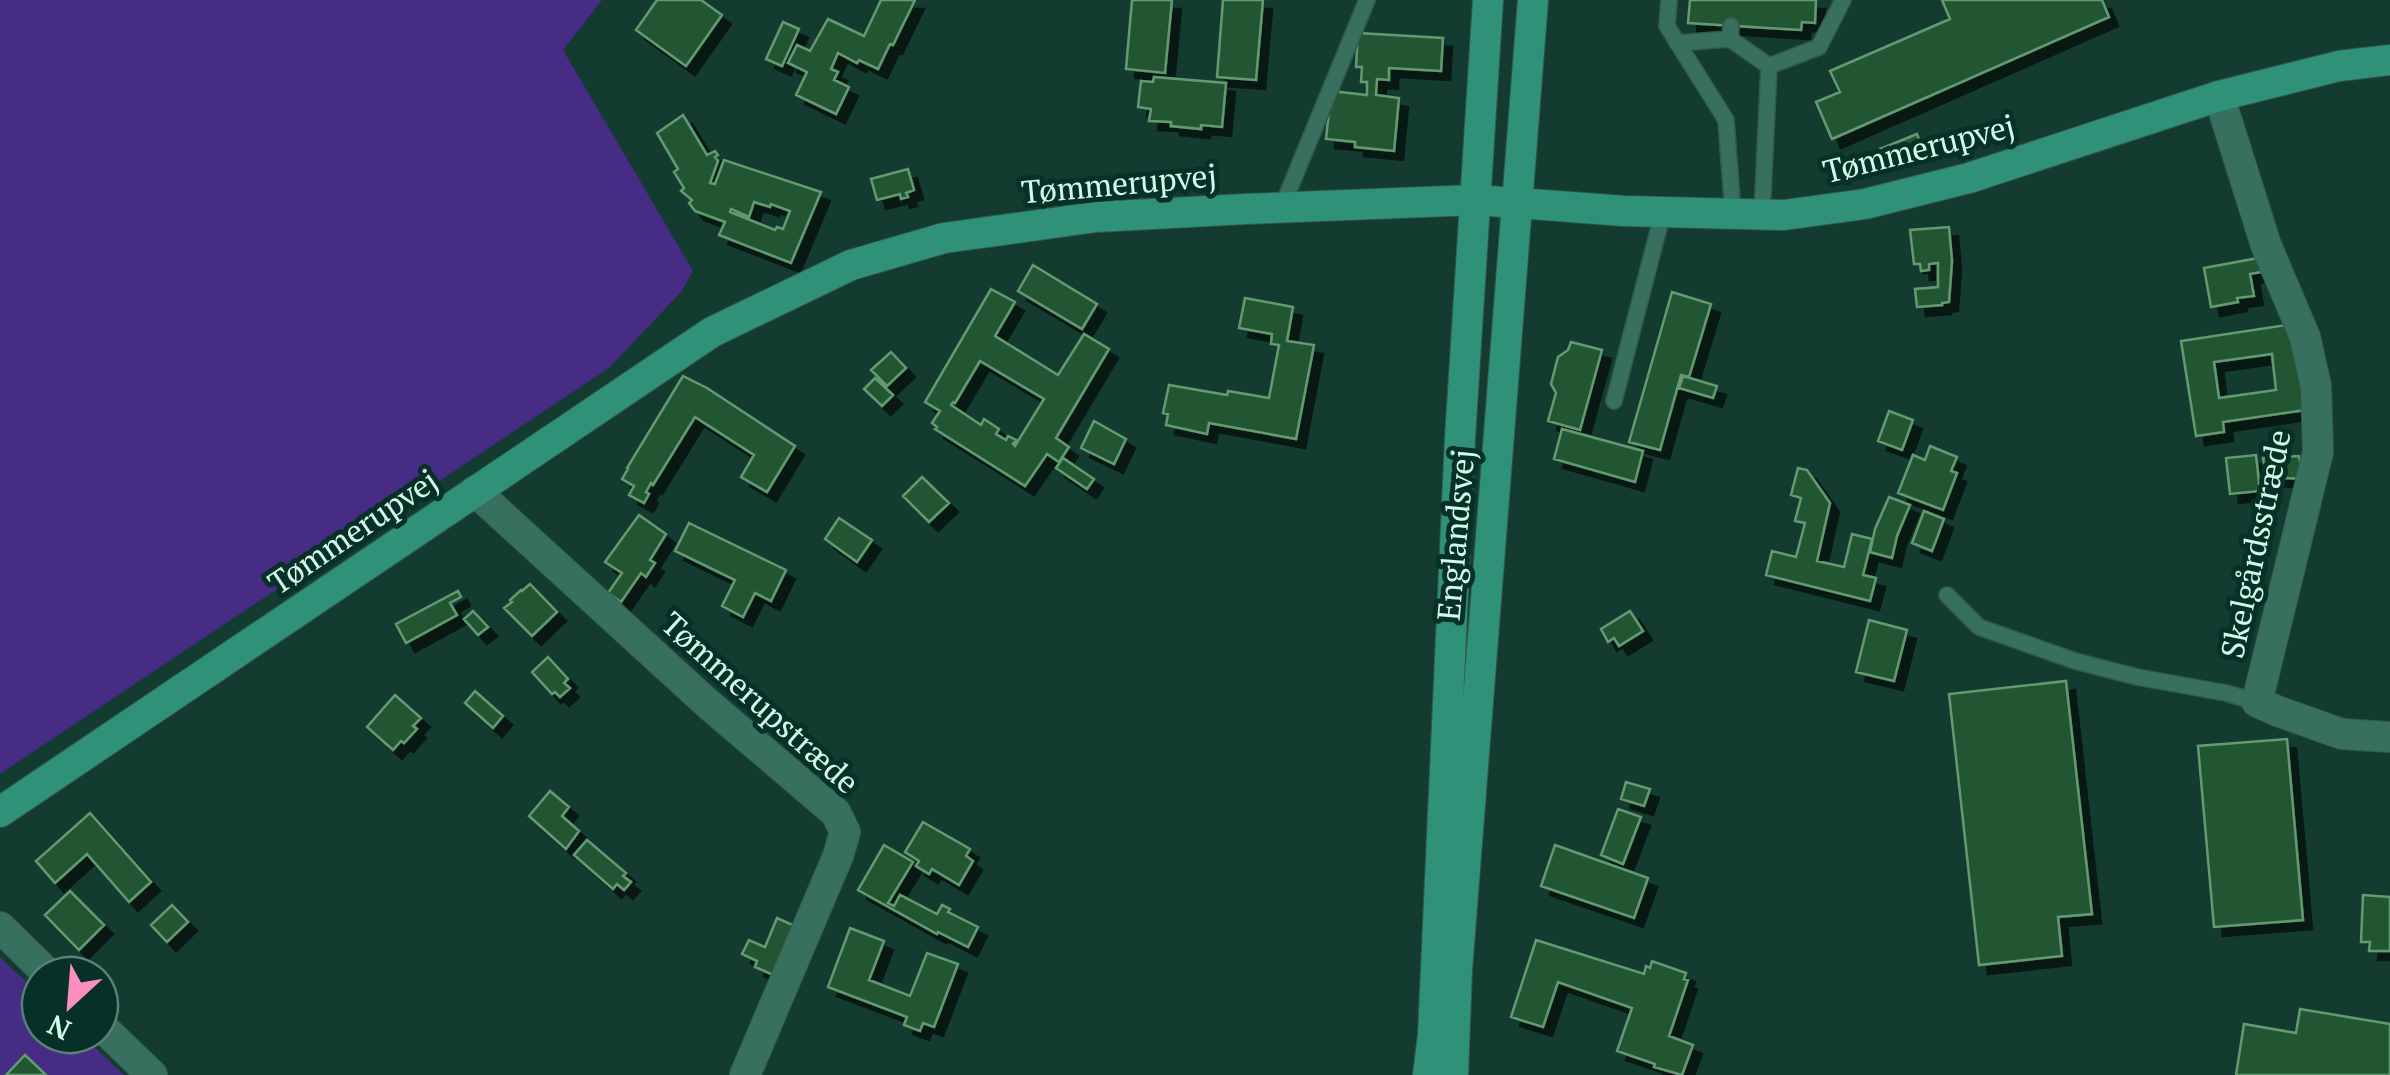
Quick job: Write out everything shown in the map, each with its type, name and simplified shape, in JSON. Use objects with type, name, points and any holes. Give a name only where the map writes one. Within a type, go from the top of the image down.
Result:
[{"type":"street","name":"Englandsvej","points":[[1428,1075],[1460,438],[1488,0]]},
{"type":"street","name":"Englandsvej","points":[[1453,1075],[1457,970],[1533,0]]},
{"type":"street","name":"Tømmerupvej","points":[[0,812],[712,332],[851,264],[944,238],[1077,220],[1282,208],[1476,200],[1784,216],[1865,204],[1969,178],[2219,96],[2339,66],[2390,60]]},
{"type":"street","name":"Skelgårdsstræde","points":[[2219,96],[2266,245],[2306,337],[2316,386],[2318,452],[2258,702],[2342,734],[2390,737]]},
{"type":"street","name":"Tømmerupstræde","points":[[476,491],[707,703],[836,812],[845,832],[838,856],[744,1075]]},
{"type":"street","points":[[0,927],[29,955]]},
{"type":"street","points":[[120,1044],[152,1075]]},
{"type":"lane","points":[[1282,208],[1366,0]]},
{"type":"lane","points":[[1669,0],[1667,26],[1726,120],[1748,214]]},
{"type":"lane","points":[[1769,66],[1819,48],[1843,0]]},
{"type":"lane","points":[[1677,42],[1731,32],[1769,66]]},
{"type":"lane","points":[[1748,214],[1769,66]]},
{"type":"lane","points":[[1614,401],[1663,212]]},
{"type":"lane","points":[[1946,595],[1979,628],[2074,661],[2258,702]]},
{"type":"shaded area","points":[[0,0],[602,0],[563,50],[693,271],[681,292],[609,368],[0,774]]},
{"type":"shaded area","points":[[0,957],[20,976],[20,1055],[103,1055],[124,1075],[0,1075]]},
{"type":"building","points":[[657,0],[701,0],[722,15],[686,66],[636,30]]},
{"type":"building","points":[[881,0],[915,0],[878,69],[838,53],[831,69],[838,72],[834,80],[849,87],[836,114],[796,95],[807,72],[788,63],[797,45],[810,51],[828,19],[864,36]]},
{"type":"building","points":[[1132,0],[1172,0],[1165,73],[1126,69]]},
{"type":"building","points":[[1223,0],[1263,0],[1256,80],[1217,77]]},
{"type":"building","points":[[1690,0],[1816,0],[1815,23],[1802,22],[1801,30],[1688,23]]},
{"type":"building","points":[[1942,0],[2102,0],[2109,17],[1832,139],[1816,102],[1840,92],[1830,71],[1950,19]]},
{"type":"building","points":[[783,22],[799,29],[782,66],[766,59]]},
{"type":"building","points":[[1358,33],[1443,38],[1441,71],[1389,68],[1389,80],[1377,79],[1376,95],[1399,98],[1394,151],[1326,139],[1331,91],[1367,95],[1367,82],[1361,82],[1362,67],[1356,67]]},
{"type":"building","points":[[1154,77],[1226,83],[1222,127],[1201,125],[1201,129],[1149,121],[1151,109],[1138,107],[1141,81],[1153,82]]},
{"type":"building","points":[[683,115],[707,155],[715,151],[718,155],[710,183],[715,184],[724,160],[821,192],[791,263],[719,235],[725,222],[695,211],[689,203],[692,200],[681,191],[684,188],[674,172],[678,169],[657,133]],"holes":[[[754,202],[770,207],[771,204],[790,211],[783,229],[775,230],[730,212],[731,209],[749,217]]]},
{"type":"building","points":[[1917,134],[1921,145],[1885,160],[1880,149]]},
{"type":"building","points":[[908,169],[914,190],[906,193],[908,197],[901,199],[900,194],[877,200],[871,179]]},
{"type":"building","points":[[1949,227],[1949,302],[1917,307],[1915,289],[1938,287],[1938,263],[1921,271],[1920,264],[1914,264],[1910,230]]},
{"type":"building","points":[[2258,258],[2261,272],[2250,274],[2254,296],[2211,307],[2204,268]]},
{"type":"building","points":[[1033,265],[1097,304],[1082,329],[1018,291]]},
{"type":"building","points":[[991,289],[1015,302],[995,336],[1058,375],[1084,334],[1109,349],[1056,438],[1069,447],[1059,462],[1047,454],[1025,486],[935,429],[932,423],[940,411],[925,402]],"holes":[[[980,361],[1044,399],[1015,446],[1016,440],[996,434],[999,429],[984,419],[981,425],[951,405]]]},
{"type":"building","points":[[1672,292],[1711,304],[1689,377],[1681,375],[1660,450],[1629,442]]},
{"type":"building","points":[[1245,298],[1293,307],[1287,341],[1314,345],[1296,439],[1209,423],[1207,434],[1166,425],[1168,414],[1163,413],[1169,385],[1269,398],[1279,345],[1271,344],[1272,334],[1239,328]]},
{"type":"building","points":[[2293,324],[2306,410],[2223,422],[2224,432],[2196,436],[2181,341]],"holes":[[[2272,354],[2276,390],[2219,398],[2214,362]]]},
{"type":"building","points":[[1571,342],[1602,350],[1580,430],[1548,421],[1556,393],[1551,384],[1558,357]]},
{"type":"building","points":[[891,352],[906,368],[887,386],[871,370]]},
{"type":"building","points":[[683,376],[795,446],[767,492],[741,477],[754,455],[695,417],[651,483],[644,503],[629,495],[634,486],[622,479]]},
{"type":"building","points":[[1683,376],[1717,386],[1713,398],[1679,388]]},
{"type":"building","points":[[875,378],[893,395],[882,406],[864,389]]},
{"type":"building","points":[[1889,411],[1913,420],[1902,450],[1878,441]]},
{"type":"building","points":[[1094,421],[1126,439],[1114,464],[1081,448]]},
{"type":"building","points":[[1562,429],[1643,451],[1635,482],[1554,459]]},
{"type":"building","points":[[1930,446],[1957,457],[1951,471],[1957,473],[1943,510],[1898,493],[1913,455],[1925,460]]},
{"type":"building","points":[[2256,455],[2260,491],[2230,494],[2226,458]]},
{"type":"building","points":[[2299,456],[2303,479],[2266,477],[2263,458]]},
{"type":"building","points":[[1063,458],[1094,479],[1087,489],[1056,468]]},
{"type":"building","points":[[1798,468],[1807,470],[1830,503],[1817,561],[1844,567],[1852,534],[1872,539],[1863,575],[1876,578],[1870,601],[1766,575],[1772,551],[1796,557],[1805,523],[1795,521],[1801,498],[1791,495]]},
{"type":"building","points":[[922,477],[949,503],[929,522],[903,496]]},
{"type":"building","points":[[1889,497],[1910,505],[1892,558],[1870,552]]},
{"type":"building","points":[[1924,511],[1944,519],[1932,551],[1912,543]]},
{"type":"building","points":[[639,515],[666,534],[650,560],[655,563],[646,577],[641,573],[621,602],[608,593],[622,573],[605,562]]},
{"type":"building","points":[[839,518],[872,540],[857,562],[825,539]]},
{"type":"building","points":[[689,523],[786,570],[771,601],[755,593],[743,617],[722,606],[735,580],[675,551]]},
{"type":"building","points":[[530,584],[557,612],[532,636],[504,608]]},
{"type":"building","points":[[458,591],[461,597],[450,603],[457,615],[406,643],[396,624]]},
{"type":"building","points":[[473,611],[488,627],[478,635],[464,619]]},
{"type":"building","points":[[1630,611],[1643,631],[1619,646],[1614,638],[1608,642],[1601,629]]},
{"type":"building","points":[[1869,620],[1907,630],[1894,681],[1856,672]]},
{"type":"building","points":[[548,657],[568,679],[564,683],[570,688],[560,697],[552,694],[532,672]]},
{"type":"building","points":[[2066,681],[2092,914],[2058,917],[2062,956],[1979,965],[1949,694]]},
{"type":"building","points":[[475,691],[503,716],[493,728],[465,703]]},
{"type":"building","points":[[395,695],[421,718],[413,726],[417,729],[393,750],[367,727]]},
{"type":"building","points":[[2287,739],[2303,920],[2214,927],[2198,746]]},
{"type":"building","points":[[1626,782],[1650,789],[1644,806],[1621,799]]},
{"type":"building","points":[[550,791],[569,807],[562,816],[579,831],[566,849],[529,816]]},
{"type":"building","points":[[1618,809],[1641,817],[1623,864],[1601,855]]},
{"type":"building","points":[[90,813],[151,882],[129,902],[87,854],[55,883],[36,861]]},
{"type":"building","points":[[923,822],[970,849],[966,856],[973,861],[959,885],[932,869],[929,874],[905,852]]},
{"type":"building","points":[[587,840],[626,873],[623,876],[631,882],[624,890],[617,884],[613,889],[574,855]]},
{"type":"building","points":[[884,845],[913,862],[888,903],[894,906],[900,895],[937,914],[942,905],[950,909],[948,912],[978,927],[968,947],[858,890]]},
{"type":"building","points":[[1555,845],[1648,878],[1634,918],[1541,886]]},
{"type":"building","points":[[70,891],[104,925],[79,950],[45,915]]},
{"type":"building","points":[[2363,895],[2390,897],[2390,951],[2369,951],[2370,942],[2361,942]]},
{"type":"building","points":[[172,905],[188,922],[167,942],[151,925]]},
{"type":"building","points":[[777,918],[799,928],[778,977],[755,967],[757,961],[742,954],[749,940],[765,947]]},
{"type":"building","points":[[850,928],[884,941],[869,980],[910,996],[927,953],[958,964],[934,1027],[923,1023],[920,1031],[904,1025],[907,1017],[828,987]]},
{"type":"building","points":[[1536,940],[1644,974],[1652,961],[1686,973],[1684,979],[1688,980],[1669,1036],[1693,1045],[1682,1075],[1617,1051],[1632,1008],[1558,982],[1543,1027],[1511,1017]]},
{"type":"building","points":[[2300,1009],[2390,1024],[2390,1075],[2236,1075],[2244,1024],[2296,1033]]},
{"type":"building","points":[[25,1055],[46,1075],[6,1075]]}]
